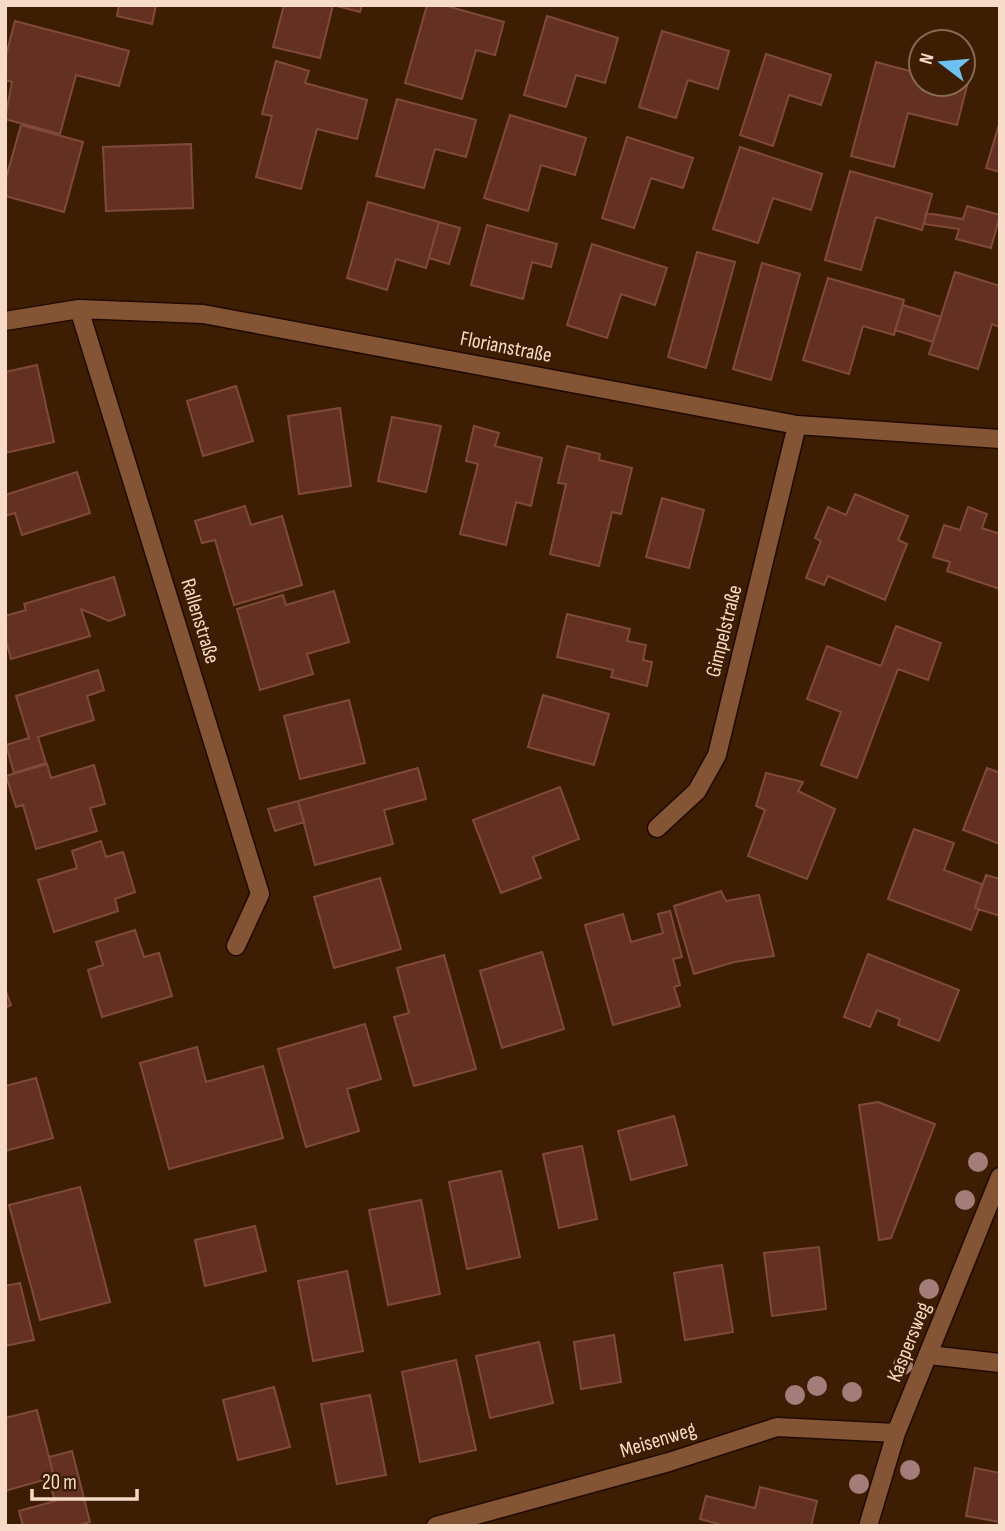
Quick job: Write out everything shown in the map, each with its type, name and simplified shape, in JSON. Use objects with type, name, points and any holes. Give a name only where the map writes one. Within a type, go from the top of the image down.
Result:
[{"type":"street","name":"Florianstraße","points":[[5,321],[79,309],[203,314],[797,425],[1000,439]]},
{"type":"street","name":"Rallenstraße","points":[[79,309],[260,894],[236,946]]},
{"type":"street","name":"Gimpelstraße","points":[[657,828],[697,791],[717,755],[797,425]]},
{"type":"street","name":"Kaspersweg","points":[[868,1526],[896,1433],[1000,1177]]},
{"type":"street","points":[[929,1355],[1000,1363]]},
{"type":"street","name":"Meisenweg","points":[[436,1526],[669,1462],[777,1427],[896,1433]]},
{"type":"building","points":[[119,5],[156,5],[152,24],[117,16]]},
{"type":"building","points":[[284,5],[333,5],[320,58],[273,47]]},
{"type":"building","points":[[333,5],[362,5],[360,12]]},
{"type":"building","points":[[427,5],[443,5],[504,22],[495,55],[476,50],[462,99],[405,83]]},
{"type":"building","points":[[547,16],[618,38],[605,83],[576,75],[566,107],[524,95]]},
{"type":"building","points":[[15,21],[129,51],[119,86],[76,75],[60,134],[5,119],[12,82],[5,80],[5,59]]},
{"type":"building","points":[[662,31],[729,51],[718,89],[688,80],[676,118],[639,107]]},
{"type":"building","points":[[766,54],[831,75],[821,105],[789,95],[773,146],[740,135]]},
{"type":"building","points":[[276,61],[309,71],[305,83],[367,100],[357,139],[317,129],[301,189],[256,177],[272,116],[262,114]]},
{"type":"building","points":[[876,62],[907,70],[907,98],[964,98],[957,125],[908,113],[894,167],[851,156]]},
{"type":"building","points":[[397,99],[476,120],[466,157],[435,149],[424,188],[376,176]]},
{"type":"building","points":[[510,115],[586,138],[575,175],[541,165],[528,211],[484,198]]},
{"type":"building","points":[[1000,121],[1000,172],[986,168]]},
{"type":"building","points":[[21,125],[83,142],[64,212],[5,196],[5,182]]},
{"type":"building","points":[[627,137],[693,158],[683,188],[651,178],[634,228],[602,218]]},
{"type":"building","points":[[191,144],[193,208],[106,211],[103,147]]},
{"type":"building","points":[[740,147],[822,174],[811,210],[773,198],[758,243],[713,229]]},
{"type":"building","points":[[850,171],[932,194],[922,230],[876,217],[861,270],[825,260]]},
{"type":"building","points":[[368,202],[439,222],[426,268],[396,259],[387,290],[347,278]]},
{"type":"building","points":[[967,206],[1000,215],[991,248],[956,239],[959,229],[924,224],[926,213],[963,219]]},
{"type":"building","points":[[439,222],[460,228],[449,264],[429,258]]},
{"type":"building","points":[[487,225],[557,244],[551,267],[532,262],[523,299],[471,285]]},
{"type":"building","points":[[592,244],[667,268],[655,305],[621,294],[607,338],[567,325]]},
{"type":"building","points":[[697,252],[735,262],[706,368],[668,357]]},
{"type":"building","points":[[762,263],[800,274],[771,380],[733,369]]},
{"type":"building","points":[[955,272],[1000,286],[1000,327],[992,324],[978,369],[929,354]]},
{"type":"building","points":[[828,278],[904,300],[894,335],[863,326],[849,374],[803,360]]},
{"type":"building","points":[[903,305],[941,317],[933,342],[895,330]]},
{"type":"building","points":[[37,365],[54,442],[5,453],[5,372]]},
{"type":"building","points":[[236,386],[253,441],[203,456],[187,401]]},
{"type":"building","points":[[340,408],[351,486],[299,494],[288,416]]},
{"type":"building","points":[[392,417],[441,426],[426,492],[378,481]]},
{"type":"building","points":[[474,426],[499,433],[495,446],[542,458],[531,506],[516,502],[506,545],[460,534],[478,464],[466,461]]},
{"type":"building","points":[[567,446],[600,454],[599,460],[632,468],[621,514],[612,512],[599,566],[550,554],[566,484],[558,483]]},
{"type":"building","points":[[77,472],[90,513],[22,535],[15,513],[5,516],[5,495]]},
{"type":"building","points":[[855,494],[908,516],[898,540],[907,544],[885,600],[828,576],[824,585],[806,578],[821,541],[815,538],[828,507],[846,515]]},
{"type":"building","points":[[662,498],[704,510],[689,568],[646,557]]},
{"type":"building","points":[[245,506],[251,525],[282,516],[302,585],[234,605],[215,540],[202,543],[195,521]]},
{"type":"building","points":[[968,507],[987,514],[982,528],[1000,534],[1000,589],[947,571],[950,562],[933,557],[944,525],[960,530]]},
{"type":"building","points":[[114,577],[125,615],[109,621],[81,609],[90,636],[11,659],[5,637],[5,616],[26,610],[24,604]]},
{"type":"building","points":[[334,591],[349,642],[307,654],[313,674],[260,690],[237,609],[283,595],[286,605]]},
{"type":"building","points":[[567,614],[630,629],[627,641],[646,645],[643,660],[652,662],[647,686],[611,677],[613,670],[557,657]]},
{"type":"building","points":[[896,626],[941,643],[928,680],[898,669],[857,778],[821,765],[841,712],[807,699],[827,646],[881,666]]},
{"type":"building","points":[[98,670],[104,690],[87,696],[94,720],[38,737],[46,763],[14,773],[6,745],[29,738],[16,696]]},
{"type":"building","points":[[543,695],[609,714],[594,765],[528,747]]},
{"type":"building","points":[[349,700],[365,763],[300,779],[284,716]]},
{"type":"building","points":[[47,764],[51,778],[94,765],[105,804],[90,808],[97,831],[36,849],[23,805],[16,807],[6,776]]},
{"type":"building","points":[[418,768],[426,799],[384,810],[393,844],[315,865],[298,801]]},
{"type":"building","points":[[987,768],[1000,773],[1000,844],[963,830]]},
{"type":"building","points":[[766,773],[803,782],[798,791],[835,809],[807,879],[748,856],[765,810],[756,806]]},
{"type":"building","points":[[560,787],[579,839],[533,857],[541,878],[501,893],[473,820]]},
{"type":"building","points":[[298,801],[304,822],[275,831],[268,809]]},
{"type":"building","points":[[914,829],[954,843],[944,870],[982,884],[975,908],[979,909],[971,930],[888,899]]},
{"type":"building","points":[[101,841],[106,857],[123,852],[135,892],[115,899],[118,911],[54,932],[38,880],[77,868],[72,851]]},
{"type":"building","points":[[986,875],[1000,879],[1000,916],[975,908]]},
{"type":"building","points":[[380,878],[401,949],[334,968],[314,897]]},
{"type":"building","points":[[721,891],[726,901],[759,895],[774,956],[734,962],[694,974],[674,906]]},
{"type":"building","points":[[670,911],[682,957],[673,959],[680,985],[674,987],[680,1006],[613,1025],[585,925],[623,914],[631,942],[663,933],[658,914]]},
{"type":"building","points":[[135,930],[144,957],[159,953],[172,996],[102,1017],[88,970],[103,965],[96,942]]},
{"type":"building","points":[[542,952],[564,1029],[502,1048],[480,971]]},
{"type":"building","points":[[868,954],[959,990],[939,1041],[898,1025],[900,1019],[877,1010],[870,1027],[844,1017]]},
{"type":"building","points":[[444,955],[476,1069],[414,1086],[394,1017],[409,1013],[397,968]]},
{"type":"building","points":[[5,989],[11,1005],[5,1008]]},
{"type":"building","points":[[365,1024],[381,1079],[347,1089],[359,1131],[306,1147],[278,1049]]},
{"type":"building","points":[[197,1047],[206,1082],[263,1066],[283,1138],[169,1169],[140,1063]]},
{"type":"building","points":[[36,1078],[53,1138],[5,1151],[5,1086]]},
{"type":"building","points":[[878,1102],[935,1124],[891,1238],[879,1240],[859,1105]]},
{"type":"building","points":[[674,1116],[687,1165],[631,1180],[618,1131]]},
{"type":"building","points":[[582,1146],[597,1219],[559,1228],[543,1154]]},
{"type":"building","points":[[501,1171],[520,1257],[467,1269],[449,1182]]},
{"type":"building","points":[[80,1187],[110,1302],[40,1320],[9,1205]]},
{"type":"building","points":[[421,1200],[440,1294],[388,1305],[369,1210]]},
{"type":"building","points":[[255,1226],[266,1271],[205,1286],[195,1240]]},
{"type":"building","points":[[819,1247],[826,1309],[772,1316],[764,1253]]},
{"type":"building","points":[[722,1265],[733,1332],[685,1340],[674,1273]]},
{"type":"building","points":[[347,1271],[363,1351],[313,1361],[298,1281]]},
{"type":"building","points":[[20,1283],[34,1340],[5,1346],[5,1286]]},
{"type":"building","points":[[614,1335],[621,1382],[581,1389],[574,1342]]},
{"type":"building","points":[[539,1342],[553,1403],[490,1418],[476,1356]]},
{"type":"building","points":[[456,1360],[476,1450],[420,1462],[402,1372]]},
{"type":"building","points":[[274,1387],[290,1447],[238,1460],[223,1400]]},
{"type":"building","points":[[370,1395],[386,1475],[337,1484],[321,1404]]},
{"type":"building","points":[[37,1410],[54,1477],[5,1491],[5,1418]]},
{"type":"building","points":[[72,1451],[90,1522],[76,1526],[23,1526],[19,1511],[55,1501],[49,1480],[54,1477],[49,1457]]},
{"type":"building","points":[[975,1468],[1000,1473],[1000,1522],[966,1516]]},
{"type":"building","points":[[760,1487],[817,1501],[811,1526],[726,1526],[700,1519],[706,1496],[755,1508]]}]
